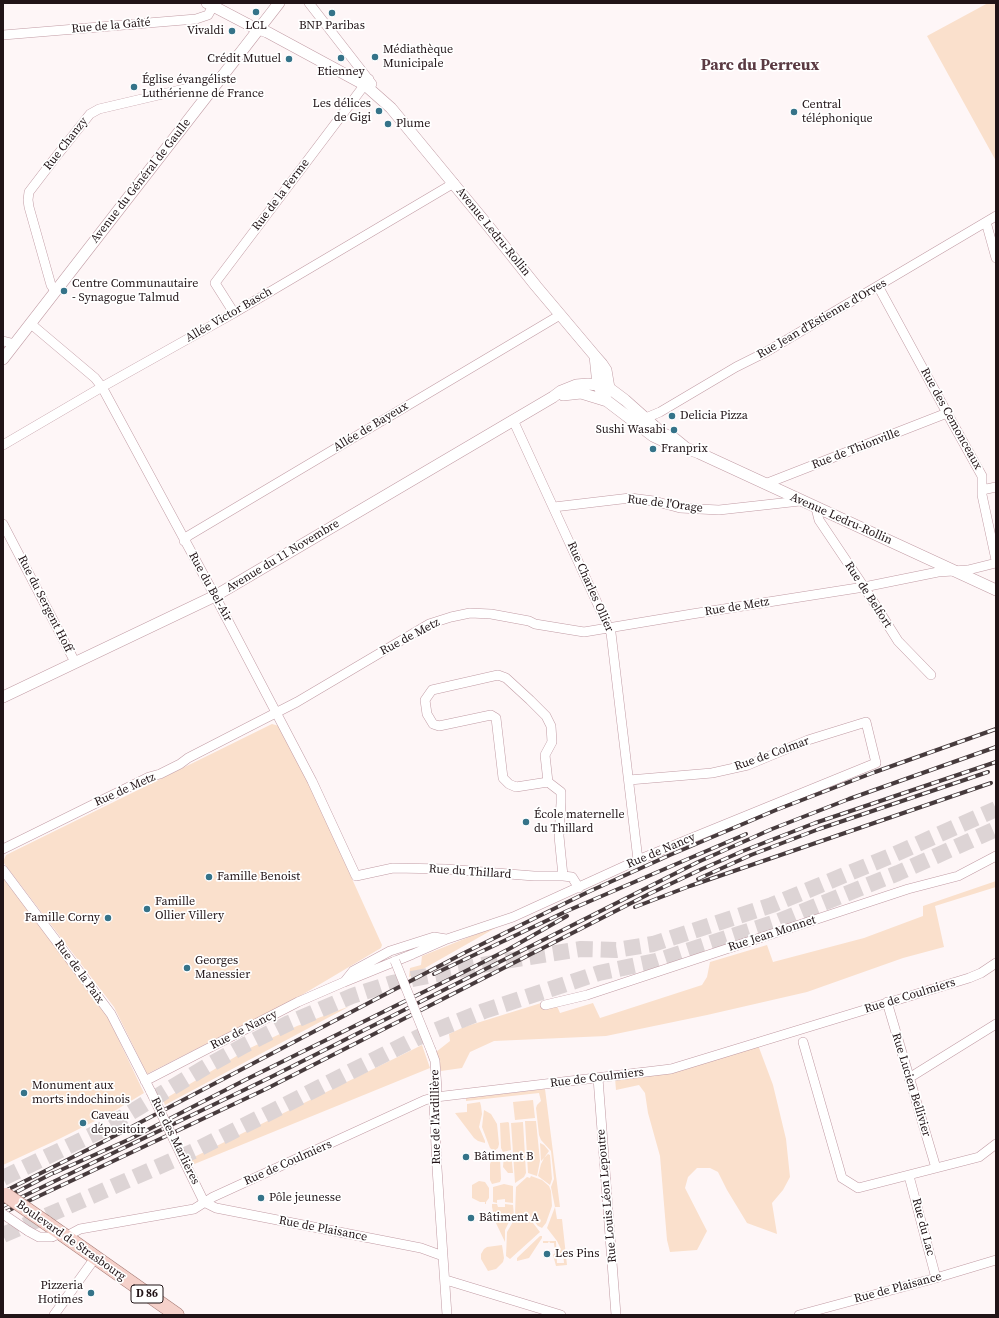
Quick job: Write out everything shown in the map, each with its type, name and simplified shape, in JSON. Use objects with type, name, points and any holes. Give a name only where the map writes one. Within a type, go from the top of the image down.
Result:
[{"type":"main road","name":"Boulevard de Strasbourg","points":[[4,1194],[176,1315]]},
{"type":"street","name":"Avenue du Général de Gaulle","points":[[3,360],[279,3]]},
{"type":"street","name":"Avenue Ledru-Rollin","points":[[210,5],[367,82],[392,108],[594,356],[605,390],[622,404],[654,436],[674,446],[686,448]]},
{"type":"street","name":"Rue de la Gaîté","points":[[3,34],[196,19],[208,16],[210,5]]},
{"type":"street","points":[[314,5],[367,82]]},
{"type":"street","name":"Rue de la Ferme","points":[[234,313],[215,283],[367,82]]},
{"type":"street","name":"Rue Chanzy","points":[[56,292],[51,285],[28,200],[29,192],[55,158],[90,114],[99,109],[197,86],[205,87],[210,92]]},
{"type":"street","name":"Allée Victor Basch","points":[[3,445],[102,387],[234,313],[454,184]]},
{"type":"street","name":"Rue Jean d'Estienne d'Orves","points":[[646,418],[736,367],[766,352],[996,216]]},
{"type":"street","points":[[986,222],[996,258]]},
{"type":"street","name":"Rue des Cemonceaux","points":[[878,286],[982,476],[982,490],[996,562]]},
{"type":"street","name":"Allée de Bayeux","points":[[184,541],[188,536],[560,315]]},
{"type":"street","name":"Rue du Bel-Air","points":[[30,324],[95,378],[102,387],[277,713],[312,781],[356,876]]},
{"type":"street","points":[[3,341],[15,344]]},
{"type":"street","name":"Avenue du 11 Novembre","points":[[3,697],[215,596],[561,391],[576,385],[605,390]]},
{"type":"street","name":"Avenue Ledru-Rollin","points":[[605,390],[618,391],[622,404],[646,418],[662,433],[675,439],[686,448],[996,590]]},
{"type":"street","name":"Avenue du 11 Novembre","points":[[553,397],[605,390]]},
{"type":"street","name":"Rue de Thionville","points":[[765,484],[947,413]]},
{"type":"street","name":"Rue Charles Ollier","points":[[513,420],[610,628],[638,860]]},
{"type":"street","points":[[982,490],[996,487]]},
{"type":"street","name":"Rue de l'Orage","points":[[554,507],[630,498],[654,501],[680,508],[719,510],[800,501]]},
{"type":"street","name":"Rue de Belfort","points":[[816,508],[819,520],[864,587],[898,642],[931,675]]},
{"type":"street","name":"Rue du Sergent Hoff","points":[[3,524],[75,662]]},
{"type":"street","name":"Rue de Metz","points":[[3,848],[149,777],[160,774],[180,764],[188,758],[277,713],[429,624],[451,617],[470,613],[490,614],[529,621],[534,624],[584,632],[864,587],[938,572],[968,570],[996,562]]},
{"type":"street","points":[[548,782],[516,787],[509,784],[503,778],[496,718],[491,715],[439,726],[433,724],[427,714],[425,700],[432,690],[498,675],[506,678],[546,716],[551,726],[552,742],[545,755],[548,782],[561,792],[559,836],[563,876],[572,877],[579,888]]},
{"type":"street","name":"Rue de Colmar","points":[[629,780],[712,773],[748,765],[808,740],[866,722],[876,763]]},
{"type":"street","name":"Rue de Nancy","points":[[145,1081],[298,1002],[447,939],[513,918],[638,860],[876,763]]},
{"type":"street","name":"Rue Jean Monnet","points":[[545,1005],[587,995],[908,889],[958,876],[996,856]]},
{"type":"street","name":"Rue du Thillard","points":[[356,876],[393,868],[446,869],[534,876],[563,876]]},
{"type":"street","name":"Rue de la Paix","points":[[3,870],[111,1014],[145,1081]]},
{"type":"street","name":"Rue de Nancy","points":[[344,982],[352,971],[390,951],[434,937],[447,939]]},
{"type":"street","name":"Rue de l'Ardillière","points":[[396,961],[435,1061],[436,1097],[434,1104],[443,1256]]},
{"type":"street","name":"Rue de Coulmiers","points":[[204,1202],[425,1100],[436,1097],[671,1069],[969,978],[996,963]]},
{"type":"street","name":"Rue Lucien Bellivier","points":[[887,1002],[936,1168]]},
{"type":"street","points":[[909,1078],[996,1024]]},
{"type":"street","points":[[803,1042],[842,1178],[858,1188],[979,1157],[996,1144]]},
{"type":"street","name":"Rue Louis Léon Lepoutre","points":[[598,1078],[616,1315]]},
{"type":"street","name":"Rue des Marlières","points":[[145,1081],[204,1202]]},
{"type":"street","name":"Rue du Lac","points":[[909,1176],[936,1278]]},
{"type":"street","points":[[3,1214],[39,1237],[52,1237],[80,1229],[194,1209],[204,1202]]},
{"type":"street","name":"Rue de Plaisance","points":[[204,1202],[216,1208],[421,1248],[443,1256]]},
{"type":"street","points":[[443,1256],[446,1280],[447,1315]]},
{"type":"street","points":[[54,1315],[95,1258]]},
{"type":"street","name":"Rue de Plaisance","points":[[799,1315],[936,1278],[996,1260]]},
{"type":"street","points":[[446,1280],[561,1315]]},
{"type":"street","points":[[537,1315],[550,1311]]},
{"type":"shaded area","points":[[988,3],[996,3],[996,161],[927,36]]},
{"type":"shaded area","points":[[272,724],[279,726],[305,775],[382,945],[381,948],[295,999],[147,1074],[114,1007],[3,862],[6,855]]},
{"type":"shaded area","points":[[3,878],[106,1013],[144,1093],[111,1113],[3,1165]]},
{"type":"shaded area","points":[[996,881],[996,887],[935,906],[944,947],[903,958],[807,992],[707,1015],[606,1036],[494,1041],[470,1052],[462,1068],[441,1071],[436,1052],[450,1041],[449,1034],[464,1027],[554,999],[560,1013],[593,1003],[600,1018],[702,985],[707,977],[710,962],[767,945],[773,962],[864,938],[923,916],[923,906]]},
{"type":"shaded area","points":[[506,922],[409,977],[410,968],[421,965],[422,956]]},
{"type":"shaded area","points":[[350,1006],[165,1105],[163,1100],[250,1048],[297,1026]]},
{"type":"shaded area","points":[[422,1045],[430,1068],[192,1165],[190,1159]]},
{"type":"shaded area","points":[[758,1045],[773,1085],[786,1139],[790,1177],[783,1190],[772,1203],[777,1234],[747,1223],[718,1172],[710,1168],[697,1168],[688,1177],[685,1188],[707,1231],[697,1250],[670,1252],[667,1240],[660,1156],[648,1113],[645,1093],[639,1085],[616,1090],[615,1078]]},
{"type":"shaded area","points":[[545,1089],[560,1207],[555,1207],[551,1187],[554,1179],[551,1151],[541,1140],[539,1135],[536,1108],[541,1101],[539,1093],[466,1101],[466,1098]]},
{"type":"shaded area","points":[[533,1100],[535,1118],[515,1120],[513,1102]]},
{"type":"shaded area","points":[[480,1102],[482,1114],[479,1127],[485,1143],[474,1138],[455,1113],[467,1112],[467,1104]]},
{"type":"shaded area","points":[[484,1110],[491,1114],[497,1124],[499,1144],[498,1148],[494,1151],[490,1148],[482,1127]]},
{"type":"shaded area","points":[[525,1121],[536,1121],[540,1161],[537,1176],[528,1173]]},
{"type":"shaded area","points":[[508,1122],[511,1150],[503,1152],[501,1148],[500,1123]]},
{"type":"shaded area","points":[[523,1122],[526,1173],[524,1177],[515,1183],[511,1123]]},
{"type":"shaded area","points":[[540,1143],[549,1151],[541,1161]]},
{"type":"shaded area","points":[[511,1152],[513,1173],[508,1173],[503,1167],[504,1154]]},
{"type":"shaded area","points":[[548,1154],[550,1155],[552,1179],[550,1185],[538,1176],[544,1158]]},
{"type":"shaded area","points":[[499,1156],[500,1158],[501,1179],[500,1182],[492,1184],[490,1180],[490,1164],[492,1159]]},
{"type":"shaded area","points":[[531,1176],[542,1180],[549,1186],[551,1191],[552,1206],[546,1223],[542,1228],[538,1226],[529,1215],[515,1214],[516,1187],[527,1177],[530,1178]]},
{"type":"shaded area","points":[[479,1181],[485,1182],[489,1188],[489,1198],[486,1204],[485,1202],[480,1202],[472,1198],[472,1185]]},
{"type":"shaded area","points":[[504,1184],[513,1186],[513,1203],[505,1202],[505,1199],[497,1200],[497,1203],[493,1202],[493,1187]]},
{"type":"shaded area","points":[[492,1204],[497,1204],[498,1207],[505,1207],[505,1204],[513,1205],[514,1216],[505,1230],[505,1242],[495,1221]]},
{"type":"shaded area","points":[[555,1207],[557,1219],[562,1219],[567,1265],[556,1266],[553,1255],[555,1253],[554,1243],[550,1243],[549,1241],[556,1241],[557,1263],[564,1263],[563,1253],[560,1253],[560,1247],[557,1241],[547,1228]]},
{"type":"shaded area","points":[[519,1217],[530,1219],[540,1232],[510,1259],[506,1256],[507,1232],[514,1220]]},
{"type":"shaded area","points":[[540,1236],[542,1236],[542,1238],[529,1258],[517,1261],[517,1258]]},
{"type":"shaded area","points":[[543,1241],[549,1241],[548,1243],[543,1243]]},
{"type":"shaded area","points":[[502,1245],[504,1258],[503,1262],[496,1269],[488,1271],[481,1259],[481,1254],[487,1247]]},
{"type":"tunnel","points":[[3,1178],[100,1131],[245,1045],[289,1023],[352,996],[392,983],[498,962],[581,949],[616,950],[653,944],[772,905],[893,855],[996,809]]},
{"type":"tunnel","points":[[3,1235],[194,1151],[419,1037],[484,1011],[599,973],[656,961],[779,921],[898,873],[996,829]]},
{"type":"railway","points":[[3,1192],[97,1145],[466,952],[588,892],[776,810],[875,772],[996,729]]},
{"type":"railway","points":[[3,1206],[271,1077],[698,862],[772,829],[849,799],[996,747]]},
{"type":"railway","points":[[3,1213],[266,1089],[649,894],[702,869],[743,851],[815,823],[996,762]]},
{"type":"railway","points":[[698,879],[751,855],[819,829],[988,772]]},
{"type":"railway","points":[[635,907],[690,886],[991,783]]},
{"type":"railway","points":[[434,974],[567,911],[746,834]]},
{"type":"railway","points":[[54,1173],[130,1139],[245,1080],[454,977],[509,949],[567,916]]},
{"type":"railway","points":[[3,1199],[53,1173]]},
{"type":"place","name":"LCL","points":[[256,12]]},
{"type":"place","name":"BNP Paribas","points":[[332,13]]},
{"type":"place","name":"Vivaldi","points":[[232,31]]},
{"type":"place","name":"Médiathèque Municipale","points":[[375,57]]},
{"type":"place","name":"Etienney","points":[[341,58]]},
{"type":"place","name":"Crédit Mutuel","points":[[289,59]]},
{"type":"place","name":"Église évangéliste Luthérienne de France","points":[[134,87]]},
{"type":"place","name":"Les délices de Gigi","points":[[379,111]]},
{"type":"place","name":"Central téléphonique","points":[[794,112]]},
{"type":"place","name":"Plume","points":[[388,124]]},
{"type":"place","name":"Centre Communautaire - Synagogue Talmud","points":[[64,291]]},
{"type":"place","name":"Delicia Pizza","points":[[672,416]]},
{"type":"place","name":"Sushi Wasabi","points":[[674,430]]},
{"type":"place","name":"Franprix","points":[[653,449]]},
{"type":"place","name":"École maternelle du Thillard","points":[[526,822]]},
{"type":"place","name":"Famille Benoist","points":[[209,877]]},
{"type":"place","name":"Famille Ollier Villery","points":[[147,909]]},
{"type":"place","name":"Famille Corny","points":[[108,918]]},
{"type":"place","name":"Georges Manessier","points":[[187,968]]},
{"type":"place","name":"Monument aux morts indochinois","points":[[24,1093]]},
{"type":"place","name":"Caveau dépositoir","points":[[83,1123]]},
{"type":"place","name":"Bâtiment B","points":[[466,1157]]},
{"type":"place","name":"Pôle jeunesse","points":[[261,1198]]},
{"type":"place","name":"Bâtiment A","points":[[471,1218]]},
{"type":"place","name":"Les Pins","points":[[547,1254]]},
{"type":"place","name":"Pizzeria Hotimes","points":[[91,1293]]},
{"type":"district","name":"Parc du Perreux","points":[[760,66]]}]
